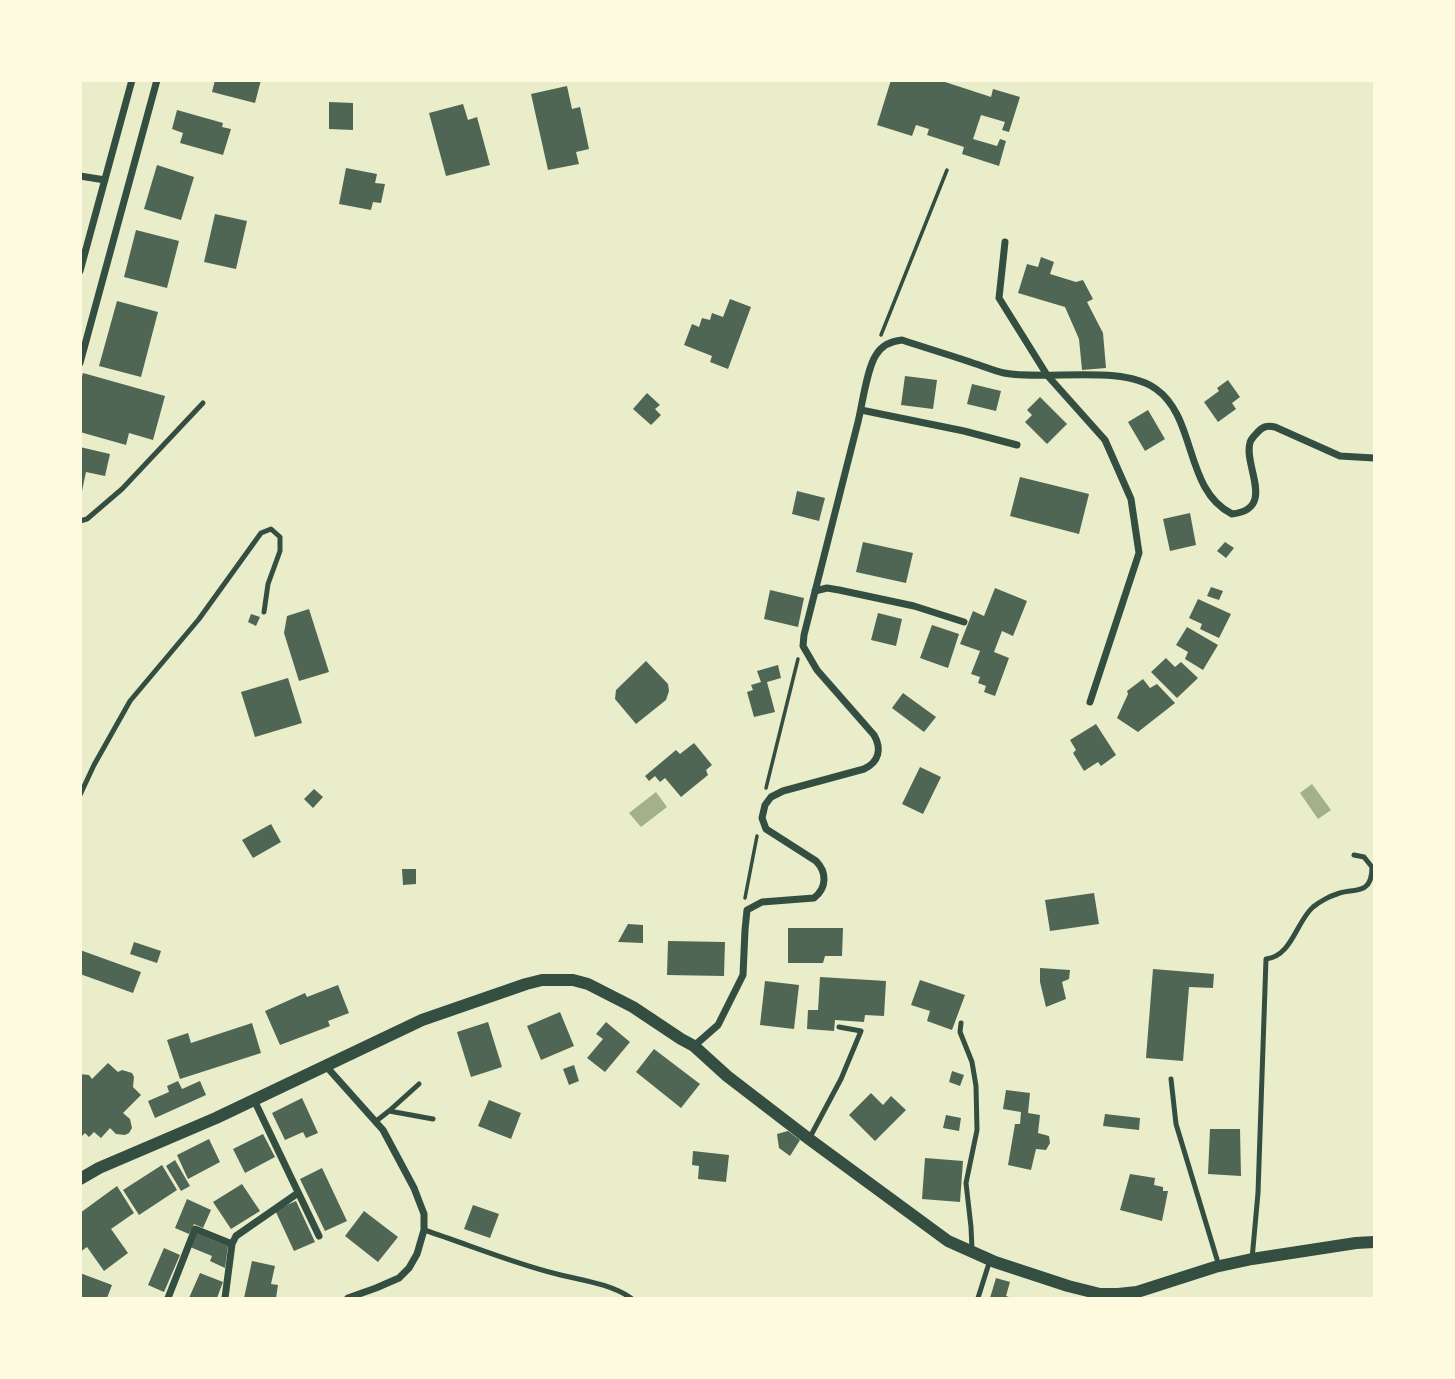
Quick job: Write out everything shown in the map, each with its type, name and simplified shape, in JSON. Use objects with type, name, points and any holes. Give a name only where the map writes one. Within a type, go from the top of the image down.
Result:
[{"type":"street","points":[[80,271],[132,80]]},
{"type":"street","points":[[80,363],[157,80]]},
{"type":"street","points":[[80,176],[105,180]]},
{"type":"street","points":[[1004,242],[999,298],[1047,375],[1105,440],[1131,499],[1139,553],[1090,702]]},
{"type":"street","points":[[694,1046],[718,1025],[743,975],[747,910],[762,902],[814,898],[820,893],[824,883],[823,872],[817,861],[773,834],[764,825],[762,818],[765,805],[771,797],[783,791],[864,769],[872,765],[878,756],[878,742],[874,735],[817,670],[803,646],[872,363],[876,354],[891,341],[902,340],[1004,373],[1112,375],[1145,382],[1157,389],[1177,415],[1208,492],[1221,507],[1232,514],[1245,510],[1255,498],[1249,450],[1250,442],[1263,427],[1275,427],[1340,457],[1374,458]]},
{"type":"street","points":[[861,410],[1017,445]]},
{"type":"street","points":[[815,591],[827,588],[839,590],[914,606],[964,622]]},
{"type":"street","points":[[80,1180],[99,1168],[216,1118],[422,1020],[526,984],[558,979],[588,984],[611,995],[694,1046],[727,1076],[808,1139],[948,1241],[990,1261],[1068,1286],[1109,1294],[1137,1292],[1219,1266],[1252,1259],[1374,1242]]},
{"type":"street","points":[[325,1065],[383,1130],[414,1188],[424,1214],[424,1230],[410,1268],[399,1278],[348,1298]]},
{"type":"street","points":[[254,1099],[319,1236]]},
{"type":"street","points":[[225,1298],[232,1244],[236,1236],[298,1193]]},
{"type":"street","points":[[168,1298],[195,1229],[232,1244]]},
{"type":"lane","points":[[80,521],[87,519],[122,489],[203,403]]},
{"type":"lane","points":[[80,795],[130,701],[199,619],[261,533],[271,529],[280,537],[280,551],[268,584],[264,612]]},
{"type":"lane","points":[[1252,1259],[1258,1193],[1266,959],[1281,953],[1313,907],[1337,894],[1365,887],[1370,880],[1372,867],[1364,858],[1354,855]]},
{"type":"lane","points":[[961,1023],[960,1032],[972,1062],[976,1086],[977,1130],[966,1182],[972,1252]]},
{"type":"lane","points":[[808,1139],[841,1079],[861,1031],[839,1027]]},
{"type":"lane","points":[[1171,1079],[1176,1124],[1219,1266]]},
{"type":"lane","points":[[374,1122],[419,1084]]},
{"type":"lane","points":[[389,1111],[433,1119]]},
{"type":"lane","points":[[424,1230],[623,1293],[631,1298]]},
{"type":"lane","points":[[978,1298],[990,1261]]},
{"type":"path","points":[[876,354],[883,328],[947,170]]},
{"type":"path","points":[[770,771],[804,635]]},
{"type":"path","points":[[747,910],[745,898],[758,831]]},
{"type":"shaded area","points":[[1312,784],[1331,810],[1318,819],[1300,793]]},
{"type":"shaded area","points":[[656,792],[667,807],[641,827],[629,813]]},
{"type":"building","points":[[215,80],[261,80],[255,103],[212,92]]},
{"type":"building","points":[[891,80],[939,80],[991,97],[993,89],[1020,97],[1009,132],[1002,130],[1005,122],[981,115],[973,139],[997,146],[1000,139],[1006,141],[999,166],[962,154],[964,147],[927,135],[929,129],[916,125],[912,136],[877,125]]},
{"type":"building","points":[[567,86],[572,109],[580,107],[589,149],[576,152],[579,164],[548,170],[531,94]]},
{"type":"building","points":[[329,102],[353,103],[353,130],[329,129]]},
{"type":"building","points":[[463,104],[468,120],[477,117],[490,165],[446,176],[429,113]]},
{"type":"building","points":[[177,110],[223,123],[222,127],[231,129],[223,155],[180,143],[183,133],[172,129]]},
{"type":"building","points":[[157,165],[194,177],[181,220],[144,209]]},
{"type":"building","points":[[346,168],[377,174],[375,183],[385,184],[381,203],[373,202],[371,210],[339,204]]},
{"type":"building","points":[[215,214],[247,221],[236,269],[204,262]]},
{"type":"building","points":[[136,230],[179,241],[167,288],[124,277]]},
{"type":"building","points":[[1041,257],[1054,262],[1050,274],[1076,282],[1083,280],[1093,299],[1087,302],[1103,333],[1106,368],[1082,370],[1079,339],[1065,307],[1018,293],[1027,264],[1038,267]]},
{"type":"building","points":[[730,299],[751,307],[728,369],[710,362],[712,356],[684,345],[692,324],[699,327],[702,318],[710,320],[712,313],[723,317]]},
{"type":"building","points":[[117,301],[158,312],[141,377],[99,366]]},
{"type":"building","points":[[83,373],[165,396],[153,440],[129,433],[126,445],[80,432],[80,383]]},
{"type":"building","points":[[905,376],[937,380],[933,409],[901,405]]},
{"type":"building","points":[[1228,380],[1240,397],[1232,403],[1236,409],[1218,422],[1204,402]]},
{"type":"building","points":[[972,384],[1001,391],[996,411],[967,404]]},
{"type":"building","points":[[647,393],[660,405],[655,409],[661,415],[651,425],[633,409]]},
{"type":"building","points":[[1040,397],[1067,424],[1047,444],[1025,422],[1032,415],[1027,410]]},
{"type":"building","points":[[1148,410],[1165,439],[1145,451],[1128,422]]},
{"type":"building","points":[[80,447],[110,454],[105,476],[86,472],[82,491]]},
{"type":"building","points":[[1020,477],[1089,494],[1079,534],[1010,516]]},
{"type":"building","points":[[797,491],[825,498],[819,521],[792,514]]},
{"type":"building","points":[[1190,513],[1196,545],[1170,551],[1163,519]]},
{"type":"building","points":[[863,542],[913,553],[906,583],[856,572]]},
{"type":"building","points":[[1225,542],[1234,548],[1226,558],[1217,551]]},
{"type":"building","points":[[1211,587],[1223,591],[1219,600],[1207,596]]},
{"type":"building","points":[[995,588],[1027,601],[1013,636],[1002,631],[994,652],[1009,658],[995,696],[984,692],[986,686],[978,683],[980,677],[971,674],[980,651],[960,644],[973,611],[984,616]]},
{"type":"building","points":[[770,590],[804,598],[798,627],[764,619]]},
{"type":"building","points":[[1198,599],[1231,614],[1219,638],[1200,629],[1202,624],[1189,618]]},
{"type":"building","points":[[309,609],[329,672],[299,681],[284,633],[287,616]]},
{"type":"building","points":[[878,613],[902,619],[896,646],[871,640]]},
{"type":"building","points":[[251,614],[260,617],[256,626],[248,622]]},
{"type":"building","points":[[932,625],[959,634],[948,668],[920,658]]},
{"type":"building","points":[[1187,627],[1218,645],[1203,670],[1185,659],[1188,652],[1176,645]]},
{"type":"building","points":[[1166,658],[1175,667],[1181,662],[1198,678],[1177,698],[1151,672]]},
{"type":"building","points":[[646,661],[668,684],[669,691],[666,700],[636,724],[615,699],[616,690]]},
{"type":"building","points":[[778,665],[781,678],[767,682],[775,712],[754,717],[747,692],[753,690],[751,685],[761,682],[757,671]]},
{"type":"building","points":[[288,678],[302,723],[255,737],[241,692]]},
{"type":"building","points":[[1143,679],[1150,688],[1157,684],[1175,703],[1138,732],[1117,718],[1127,691]]},
{"type":"building","points":[[903,693],[936,717],[924,732],[892,708]]},
{"type":"building","points":[[1096,724],[1116,755],[1101,766],[1098,762],[1084,771],[1073,753],[1076,750],[1070,740]]},
{"type":"building","points":[[694,743],[712,765],[706,770],[708,775],[681,797],[665,778],[660,782],[655,776],[649,781],[645,776],[676,750],[680,754]]},
{"type":"building","points":[[920,767],[941,777],[923,814],[902,804]]},
{"type":"building","points":[[314,789],[323,797],[313,808],[304,799]]},
{"type":"building","points":[[271,824],[281,842],[253,858],[242,840]]},
{"type":"building","points":[[402,869],[416,869],[416,884],[403,885]]},
{"type":"building","points":[[1094,893],[1099,924],[1050,931],[1045,900]]},
{"type":"building","points":[[628,924],[643,925],[643,943],[618,942]]},
{"type":"building","points":[[788,928],[843,928],[842,956],[825,956],[823,963],[788,963]]},
{"type":"building","points":[[668,941],[725,942],[724,976],[667,975]]},
{"type":"building","points":[[134,942],[161,951],[157,963],[130,954]]},
{"type":"building","points":[[80,950],[141,972],[133,993],[80,974]]},
{"type":"building","points":[[1040,968],[1070,970],[1069,979],[1062,982],[1066,999],[1046,1007],[1040,982]]},
{"type":"building","points":[[1153,969],[1214,974],[1213,988],[1189,987],[1183,1061],[1146,1058]]},
{"type":"building","points":[[820,977],[886,981],[884,1016],[865,1015],[864,1022],[835,1020],[834,1031],[807,1029],[808,1010],[818,1010]]},
{"type":"building","points":[[920,980],[965,995],[952,1030],[927,1021],[930,1011],[911,1005]]},
{"type":"building","points":[[765,981],[799,985],[794,1029],[760,1025]]},
{"type":"building","points":[[338,985],[349,1013],[328,1021],[330,1026],[280,1045],[265,1011],[305,993],[307,997]]},
{"type":"building","points":[[560,1012],[574,1046],[541,1060],[527,1026]]},
{"type":"building","points":[[488,1022],[502,1067],[471,1077],[457,1032]]},
{"type":"building","points":[[606,1022],[630,1042],[605,1072],[587,1058],[603,1039],[596,1034]]},
{"type":"building","points":[[252,1023],[261,1053],[180,1079],[167,1040],[188,1033],[191,1043]]},
{"type":"building","points":[[654,1049],[700,1084],[681,1108],[636,1072]]},
{"type":"building","points":[[108,1063],[118,1072],[122,1070],[132,1073],[133,1087],[141,1095],[123,1113],[130,1119],[132,1128],[125,1135],[116,1134],[110,1128],[101,1138],[94,1132],[89,1137],[85,1133],[80,1138],[80,1074],[89,1075],[92,1079]]},
{"type":"building","points":[[574,1065],[579,1081],[569,1085],[563,1069]]},
{"type":"building","points":[[952,1071],[964,1075],[960,1086],[949,1082]]},
{"type":"building","points":[[178,1081],[182,1089],[200,1081],[206,1095],[155,1118],[148,1101],[169,1092],[167,1086]]},
{"type":"building","points":[[1006,1090],[1030,1093],[1028,1113],[1040,1115],[1038,1133],[1049,1136],[1050,1143],[1046,1150],[1036,1149],[1031,1170],[1008,1165],[1015,1124],[1020,1124],[1021,1112],[1003,1109]]},
{"type":"building","points":[[871,1093],[883,1105],[891,1096],[906,1110],[875,1141],[849,1115]]},
{"type":"building","points":[[302,1098],[318,1133],[306,1138],[303,1132],[285,1140],[272,1113]]},
{"type":"building","points":[[489,1100],[521,1113],[511,1139],[478,1126]]},
{"type":"building","points":[[1105,1114],[1140,1118],[1139,1130],[1103,1126]]},
{"type":"building","points":[[946,1115],[961,1118],[959,1131],[943,1128]]},
{"type":"building","points":[[1210,1129],[1240,1129],[1241,1176],[1208,1174]]},
{"type":"building","points":[[788,1131],[800,1140],[790,1156],[779,1148],[777,1134]]},
{"type":"building","points":[[263,1134],[275,1157],[245,1173],[233,1149]]},
{"type":"building","points":[[209,1139],[220,1162],[188,1179],[177,1155]]},
{"type":"building","points":[[693,1151],[729,1155],[726,1182],[698,1179],[699,1166],[692,1165]]},
{"type":"building","points":[[925,1158],[963,1161],[960,1202],[922,1199]]},
{"type":"building","points":[[175,1160],[190,1186],[181,1191],[166,1166]]},
{"type":"building","points":[[162,1165],[177,1190],[139,1215],[123,1190]]},
{"type":"building","points":[[322,1168],[347,1221],[325,1231],[300,1179]]},
{"type":"building","points":[[1130,1174],[1155,1178],[1154,1185],[1168,1191],[1162,1221],[1120,1210]]},
{"type":"building","points":[[242,1184],[260,1211],[231,1229],[213,1202]]},
{"type":"building","points":[[117,1186],[134,1213],[111,1229],[128,1253],[104,1271],[87,1247],[80,1252],[80,1213]]},
{"type":"building","points":[[187,1199],[211,1210],[203,1228],[194,1224],[189,1234],[175,1228]]},
{"type":"building","points":[[296,1201],[315,1242],[294,1251],[275,1210]]},
{"type":"building","points":[[473,1205],[499,1214],[490,1238],[464,1229]]},
{"type":"building","points":[[364,1211],[398,1237],[378,1262],[345,1236]]},
{"type":"building","points":[[196,1233],[228,1246],[225,1268],[210,1261],[212,1256],[190,1247]]},
{"type":"building","points":[[164,1248],[180,1255],[164,1292],[148,1285]]},
{"type":"building","points":[[252,1261],[275,1266],[271,1284],[278,1285],[276,1298],[244,1298]]},
{"type":"building","points":[[80,1273],[112,1285],[107,1298],[80,1298]]},
{"type":"building","points":[[200,1273],[223,1282],[217,1298],[189,1298]]},
{"type":"building","points":[[996,1278],[1010,1282],[1006,1296],[1012,1298],[990,1298]]}]
